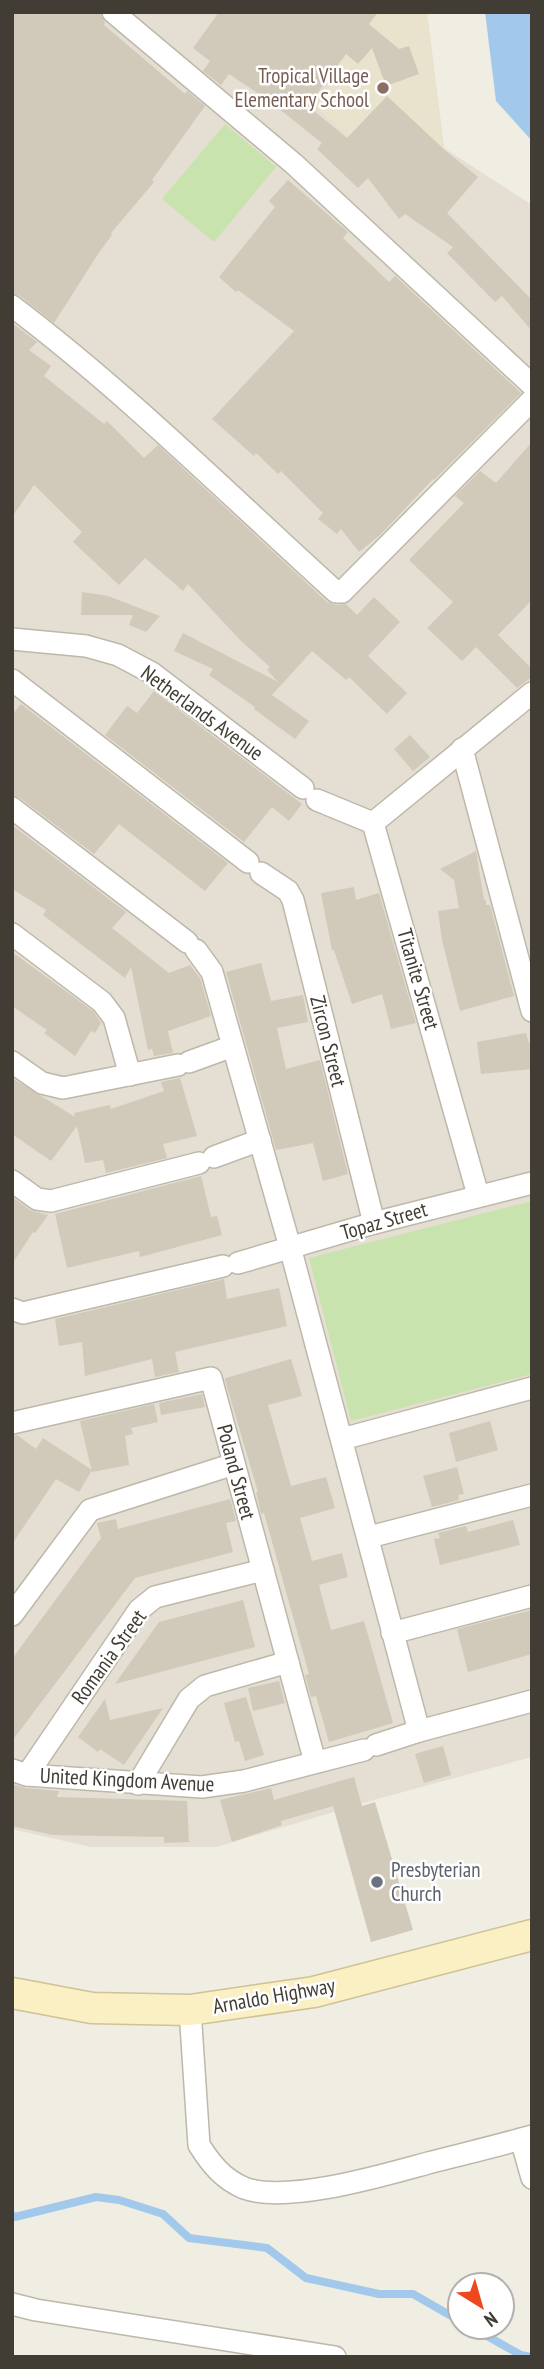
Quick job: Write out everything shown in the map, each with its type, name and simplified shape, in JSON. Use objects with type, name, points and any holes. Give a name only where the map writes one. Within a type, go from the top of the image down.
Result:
[{"type":"main road","name":"Arnaldo Highway","points":[[12,1993],[92,2008],[190,2010],[314,1992],[532,1935]]},
{"type":"street","points":[[113,12],[294,164],[532,385]]},
{"type":"street","points":[[12,306],[107,383],[336,592],[342,592],[532,400]]},
{"type":"street","name":"Netherlands Avenue","points":[[12,639],[86,646],[118,655],[161,680],[310,794],[373,822]]},
{"type":"street","name":"Zircon Street","points":[[12,680],[288,891],[293,900],[374,1223]]},
{"type":"street","points":[[373,822],[532,693]]},
{"type":"street","points":[[462,749],[532,1010]]},
{"type":"street","points":[[12,808],[192,946],[212,972],[290,1247],[419,1731]]},
{"type":"street","name":"Titanite Street","points":[[373,822],[478,1195]]},
{"type":"street","points":[[12,934],[102,1002],[114,1018],[130,1076]]},
{"type":"street","points":[[12,1062],[42,1083],[62,1088],[184,1064],[233,1046]]},
{"type":"street","points":[[12,1181],[37,1199],[51,1201],[206,1160],[260,1140]]},
{"type":"street","name":"Topaz Street","points":[[12,1309],[23,1313],[230,1265],[374,1223],[532,1183]]},
{"type":"street","name":"Poland Street","points":[[12,1423],[211,1378],[315,1762]]},
{"type":"street","points":[[342,1438],[532,1388]]},
{"type":"street","points":[[12,1615],[90,1510],[234,1464]]},
{"type":"street","points":[[369,1537],[532,1495]]},
{"type":"street","name":"Romania Street","points":[[20,1773],[139,1610],[155,1597],[262,1570]]},
{"type":"street","points":[[392,1633],[532,1596]]},
{"type":"street","points":[[138,1784],[189,1699],[205,1686],[288,1662]]},
{"type":"street","name":"United Kingdom Avenue","points":[[20,1773],[202,1787],[244,1781],[532,1701]]},
{"type":"street","points":[[190,2010],[199,2145],[227,2180],[247,2189],[268,2193],[306,2190],[355,2182],[527,2138],[532,2178]]},
{"type":"street","points":[[12,2304],[335,2357]]},
{"type":"shaded area","points":[[12,12],[427,12],[444,148],[532,205],[532,1757],[216,1847],[91,1847],[12,1829]]},
{"type":"shaded area","name":"Tropical Village Elementary School","points":[[266,12],[427,12],[444,148],[408,187],[314,106],[343,70]]},
{"type":"green space","points":[[225,124],[276,167],[214,242],[162,199]]},
{"type":"green space","points":[[532,1201],[532,1374],[351,1421],[309,1258]]},
{"type":"water","points":[[485,12],[532,12],[532,141],[496,101]]},
{"type":"building","points":[[12,12],[100,12],[104,25],[185,94],[187,91],[205,106],[152,180],[154,182],[111,233],[54,323],[20,296],[12,293]]},
{"type":"building","points":[[219,12],[378,12],[369,24],[399,49],[409,46],[419,74],[386,86],[372,48],[358,64],[346,54],[308,106],[347,138],[387,96],[478,177],[447,213],[532,300],[532,331],[502,296],[495,302],[447,253],[453,247],[405,214],[399,219],[368,178],[358,188],[317,149],[322,143],[268,100],[229,74],[221,85],[203,71],[210,61],[193,48]]},
{"type":"building","points":[[288,180],[348,232],[343,238],[389,282],[395,276],[521,393],[381,534],[359,552],[341,529],[337,534],[318,519],[323,513],[281,471],[278,474],[256,453],[254,456],[212,419],[294,331],[238,290],[236,292],[219,277],[275,207],[269,201]]},
{"type":"building","points":[[12,323],[37,342],[29,350],[51,366],[44,376],[104,424],[107,421],[144,458],[158,445],[327,602],[346,604],[357,615],[374,597],[400,622],[368,656],[407,693],[387,714],[349,677],[346,680],[312,651],[272,695],[309,721],[295,739],[209,675],[213,669],[174,651],[183,633],[278,682],[267,670],[270,667],[241,641],[188,584],[183,591],[145,558],[119,585],[73,542],[82,532],[34,485],[12,517]]},
{"type":"building","points":[[532,442],[532,600],[498,635],[532,669],[532,677],[517,688],[476,647],[462,661],[427,628],[453,602],[409,560],[464,503],[455,496],[480,471],[496,483]]},
{"type":"building","points":[[82,592],[108,596],[160,616],[146,632],[129,625],[133,615],[81,615]]},
{"type":"building","points":[[154,691],[302,804],[289,821],[272,807],[244,842],[105,735],[127,706],[137,713]]},
{"type":"building","points":[[21,704],[228,863],[205,891],[119,824],[94,854],[20,798],[12,795],[12,715]]},
{"type":"building","points":[[410,735],[430,757],[413,771],[394,749]]},
{"type":"building","points":[[12,825],[126,912],[112,928],[169,973],[190,965],[200,978],[211,1016],[168,1031],[173,1053],[154,1056],[152,1049],[148,1050],[131,967],[125,978],[43,915],[46,910],[12,889]]},
{"type":"building","points":[[476,851],[484,900],[486,905],[490,905],[514,996],[460,1011],[442,940],[438,911],[459,908],[454,880],[440,869]]},
{"type":"building","points":[[354,887],[356,900],[379,893],[416,1023],[391,1029],[382,994],[352,1004],[332,950],[321,893]]},
{"type":"building","points":[[12,952],[93,1011],[101,1023],[95,1033],[91,1031],[75,1056],[44,1033],[47,1030],[12,1006]]},
{"type":"building","points":[[261,963],[271,1001],[303,995],[308,1022],[277,1028],[286,1069],[320,1060],[348,1174],[323,1181],[313,1143],[276,1150],[226,972]]},
{"type":"building","points":[[526,1033],[529,1043],[532,1042],[532,1069],[481,1074],[477,1042]]},
{"type":"building","points":[[12,1078],[75,1117],[74,1113],[110,1105],[111,1109],[164,1091],[161,1082],[180,1078],[197,1136],[163,1144],[167,1158],[106,1173],[103,1160],[85,1163],[77,1126],[51,1161],[12,1134]]},
{"type":"building","points":[[201,1176],[211,1217],[217,1216],[222,1235],[140,1257],[139,1251],[67,1268],[55,1214]]},
{"type":"building","points":[[12,1197],[30,1210],[48,1215],[12,1264]]},
{"type":"building","points":[[224,1279],[227,1299],[279,1288],[287,1326],[175,1352],[179,1372],[155,1377],[152,1359],[85,1376],[82,1342],[59,1346],[55,1319]]},
{"type":"building","points":[[291,1359],[302,1396],[268,1405],[291,1486],[326,1477],[335,1508],[300,1518],[312,1561],[342,1553],[348,1577],[319,1585],[331,1630],[364,1621],[393,1723],[329,1742],[316,1696],[311,1697],[305,1675],[309,1674],[264,1513],[261,1514],[258,1492],[225,1380]]},
{"type":"building","points":[[202,1394],[205,1407],[161,1415],[159,1403]]},
{"type":"building","points":[[154,1404],[158,1422],[131,1428],[133,1434],[125,1436],[129,1465],[92,1472],[80,1421]]},
{"type":"building","points":[[490,1421],[498,1450],[456,1462],[449,1433]]},
{"type":"building","points":[[17,1435],[36,1449],[43,1438],[92,1470],[79,1492],[56,1479],[12,1544],[12,1436]]},
{"type":"building","points":[[457,1467],[464,1494],[458,1495],[459,1500],[432,1507],[423,1476]]},
{"type":"building","points":[[230,1499],[236,1521],[226,1523],[233,1552],[135,1578],[12,1741],[12,1659],[101,1538],[97,1523],[116,1519],[118,1529]]},
{"type":"building","points":[[513,1520],[520,1545],[440,1565],[434,1539],[440,1538],[438,1533],[466,1526],[468,1532]]},
{"type":"building","points":[[243,1600],[255,1647],[115,1684],[159,1622]]},
{"type":"building","points":[[532,1610],[532,1654],[468,1672],[457,1629]]},
{"type":"building","points":[[279,1681],[285,1703],[253,1711],[248,1688]]},
{"type":"building","points":[[246,1697],[264,1755],[245,1761],[239,1741],[235,1742],[224,1703]]},
{"type":"building","points":[[105,1699],[110,1720],[163,1708],[124,1765],[100,1749],[98,1752],[78,1737]]},
{"type":"building","points":[[443,1746],[451,1775],[424,1783],[415,1754]]},
{"type":"building","points":[[354,1777],[362,1806],[375,1802],[413,1930],[371,1942],[333,1806],[281,1821],[282,1825],[232,1842],[220,1800],[271,1788],[274,1800]]},
{"type":"building","points":[[12,1784],[59,1791],[57,1797],[187,1801],[189,1842],[164,1843],[164,1837],[53,1835],[12,1826]]},
{"type":"waterway","points":[[12,2215],[15,2217],[96,2197],[119,2200],[163,2214],[189,2238],[267,2248],[306,2278],[379,2294],[413,2294],[446,2313]]},
{"type":"waterway","points":[[496,2341],[521,2355],[531,2357]]},
{"type":"place","name":"Tropical Village Elementary School","points":[[383,88]]},
{"type":"place","name":"Presbyterian Church","points":[[377,1882]]}]
